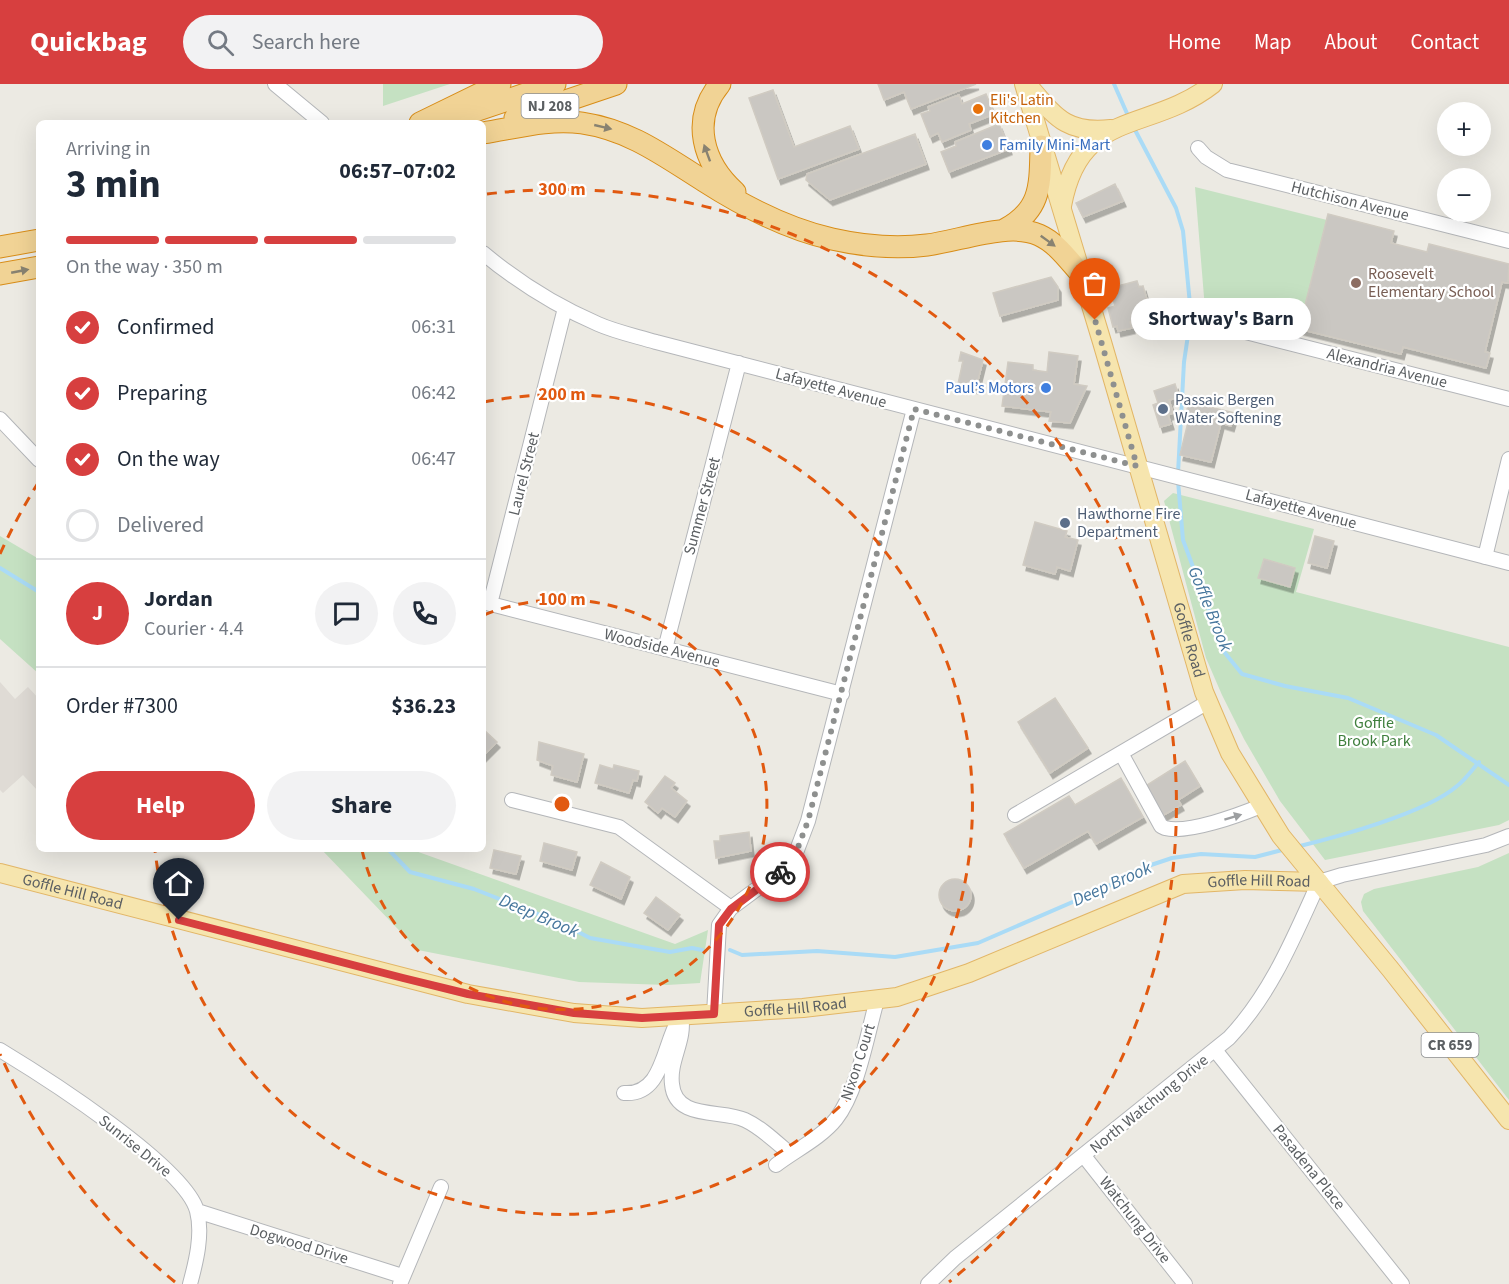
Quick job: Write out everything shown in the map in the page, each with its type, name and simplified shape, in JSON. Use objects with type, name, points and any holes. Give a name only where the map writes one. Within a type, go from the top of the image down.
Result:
[{"type":"highway","points":[[426,120],[500,84]]},
{"type":"highway","name":"NJ 208","points":[[448,120],[555,84]]},
{"type":"highway","name":"NJ 208","points":[[486,127],[616,84]]},
{"type":"highway","points":[[720,84],[712,94],[702,122],[707,156],[727,185],[759,211]]},
{"type":"highway","points":[[486,133],[563,122],[616,130],[654,148],[704,181],[759,211],[814,234],[877,246],[925,246],[1004,230],[1028,231],[1039,235],[1061,251],[1082,275]]},
{"type":"highway","points":[[1004,230],[1018,223],[1036,200],[1040,185],[1041,146]]},
{"type":"highway","points":[[0,247],[36,241]]},
{"type":"highway","points":[[0,274],[36,268]]},
{"type":"main road","points":[[1025,84],[1056,117],[1073,128],[1096,130],[1140,120],[1184,103],[1213,84]]},
{"type":"main road","name":"Goffle Road","points":[[1025,84],[1041,146],[1062,208],[1208,702],[1230,753],[1281,836],[1509,1120]]},
{"type":"main road","points":[[1062,208],[1070,174],[1077,159],[1094,141],[1117,127]]},
{"type":"main road","name":"Goffle Hill Road","points":[[0,873],[468,994],[574,1013],[642,1018],[877,1000],[918,991],[969,973],[1183,884],[1245,880],[1319,882]]},
{"type":"street","points":[[275,84],[318,120]]},
{"type":"street","name":"Hutchison Avenue","points":[[1198,148],[1206,157],[1227,170],[1509,240]]},
{"type":"street","name":"Lafayette Avenue","points":[[486,255],[510,275],[599,325],[1509,563]]},
{"type":"street","name":"Laurel Street","points":[[486,603],[566,308]]},
{"type":"street","name":"Alexandria Avenue","points":[[1230,328],[1509,399]]},
{"type":"street","name":"Summer Street","points":[[665,649],[739,363]]},
{"type":"street","points":[[714,1014],[719,925],[731,909],[781,871],[797,850],[808,821],[914,409]]},
{"type":"street","points":[[0,419],[36,457]]},
{"type":"street","points":[[1485,557],[1509,459]]},
{"type":"street","name":"Woodside Avenue","points":[[486,603],[842,694]]},
{"type":"street","points":[[1015,815],[1208,702]]},
{"type":"street","points":[[1121,753],[1161,826],[1170,829],[1204,824],[1236,817],[1261,806]]},
{"type":"street","points":[[512,800],[619,827],[731,909]]},
{"type":"street","name":"Goffle Hill Road","points":[[1319,882],[1342,875],[1486,845],[1509,836]]},
{"type":"street","name":"North Watchung Drive","points":[[928,1284],[955,1258],[1215,1050],[1248,1018],[1275,975],[1319,882]]},
{"type":"street","name":"Nixon Court","points":[[776,1165],[835,1120],[846,1103],[877,1000]]},
{"type":"street","points":[[624,1093],[635,1094],[648,1087],[664,1058],[672,1028],[681,1016]]},
{"type":"street","points":[[681,1016],[682,1033],[672,1070],[672,1084],[677,1099],[686,1107],[703,1113],[733,1116],[746,1120],[790,1154]]},
{"type":"street","name":"Sunrise Drive","points":[[0,1050],[55,1083],[145,1152],[183,1186],[197,1211]]},
{"type":"street","name":"Pasadena Place","points":[[1215,1050],[1402,1284]]},
{"type":"street","name":"Watchung Drive","points":[[1084,1156],[1185,1284]]},
{"type":"street","points":[[401,1280],[441,1186]]},
{"type":"street","points":[[190,1284],[197,1255],[197,1211]]},
{"type":"street","name":"Dogwood Drive","points":[[197,1211],[401,1280]]},
{"type":"shaded area","points":[[0,682],[15,699],[28,687],[36,696],[36,789],[23,775],[3,793],[0,790]]},
{"type":"green space","points":[[383,84],[450,84],[383,106]]},
{"type":"green space","points":[[1195,187],[1327,220],[1305,308],[1289,304],[1284,328],[1205,309]]},
{"type":"green space","name":"Goffle Brook Park","points":[[1173,493],[1314,529],[1296,592],[1509,647],[1509,820],[1499,825],[1325,860],[1280,801],[1244,739],[1206,658],[1164,501]]},
{"type":"green space","points":[[0,536],[36,557],[36,671],[0,639]]},
{"type":"green space","points":[[324,852],[418,852],[675,944],[708,930],[700,983],[667,985],[579,982],[418,950]]},
{"type":"green space","points":[[1509,853],[1509,1100],[1363,911],[1361,902],[1364,894],[1374,889],[1478,867]]},
{"type":"building","points":[[878,84],[976,84],[911,109],[904,92],[884,100]]},
{"type":"building","points":[[773,90],[794,147],[850,126],[859,149],[778,179],[749,98]]},
{"type":"building","points":[[986,94],[994,114],[969,124],[971,130],[942,142],[938,133],[930,137],[921,114],[930,111],[928,107],[959,95],[962,104]]},
{"type":"building","points":[[999,124],[1009,149],[949,172],[941,152],[956,146],[955,142]]},
{"type":"building","points":[[915,134],[926,164],[830,200],[806,180],[807,174]]},
{"type":"building","points":[[1115,184],[1123,201],[1083,217],[1076,203]]},
{"type":"building","points":[[1328,214],[1394,231],[1391,243],[1427,252],[1429,244],[1509,264],[1508,283],[1502,282],[1485,352],[1490,353],[1486,368],[1403,347],[1401,354],[1299,329]]},
{"type":"building","points":[[1051,277],[1058,287],[1058,300],[1000,316],[993,293]]},
{"type":"building","points":[[1137,281],[1139,287],[1143,286],[1151,314],[1130,322],[1132,328],[1118,331],[1117,326],[1113,327],[1108,308],[1115,306],[1110,288]]},
{"type":"building","points":[[961,352],[983,360],[976,388],[958,384],[963,361],[959,361]]},
{"type":"building","name":"Paul’s Motors","points":[[1049,352],[1078,356],[1074,384],[1087,386],[1070,423],[1049,421],[1051,412],[1002,406],[1008,362],[1033,365],[1033,370],[1047,372]]},
{"type":"building","name":"Passaic Bergen Water Softening","points":[[1175,384],[1179,397],[1169,400],[1173,413],[1168,415],[1171,424],[1160,427],[1153,405],[1158,403],[1154,391]]},
{"type":"building","points":[[1189,402],[1235,413],[1231,426],[1221,423],[1211,462],[1180,455],[1190,414],[1186,413]]},
{"type":"building","points":[[1035,522],[1067,531],[1065,537],[1078,540],[1070,571],[1057,567],[1055,574],[1023,565]]},
{"type":"building","points":[[1315,536],[1334,541],[1327,568],[1308,563]]},
{"type":"building","points":[[1264,559],[1295,568],[1290,587],[1258,578]]},
{"type":"building","points":[[1055,698],[1088,748],[1050,773],[1018,722]]},
{"type":"building","points":[[486,732],[497,742],[486,753]]},
{"type":"building","points":[[539,742],[584,754],[577,782],[551,775],[553,766],[537,760]]},
{"type":"building","points":[[1185,761],[1200,786],[1178,800],[1181,805],[1162,816],[1144,787]]},
{"type":"building","points":[[600,765],[613,769],[614,765],[639,771],[637,781],[633,780],[629,793],[595,783]]},
{"type":"building","points":[[665,776],[675,783],[671,788],[687,801],[675,817],[662,808],[658,813],[645,802]]},
{"type":"building","points":[[1121,778],[1143,817],[1096,844],[1088,831],[1024,868],[1004,834],[1069,796],[1075,805]]},
{"type":"building","points":[[749,832],[751,851],[716,858],[714,841],[720,841],[720,836]]},
{"type":"building","points":[[544,843],[577,852],[572,870],[540,861]]},
{"type":"building","points":[[494,850],[521,856],[516,874],[490,868]]},
{"type":"building","points":[[601,862],[630,877],[621,899],[590,885]]},
{"type":"building","points":[[955,879],[966,884],[971,895],[966,906],[955,911],[944,906],[939,895],[944,884]]},
{"type":"building","points":[[656,897],[680,915],[668,930],[644,913]]},
{"type":"waterway","name":"Goffle Brook","points":[[1114,84],[1129,118]]},
{"type":"waterway","name":"Goffle Brook","points":[[1134,128],[1176,208],[1183,231],[1191,315],[1184,362],[1178,473]]},
{"type":"waterway","name":"Goffle Brook","points":[[1178,481],[1183,540],[1225,653],[1242,674],[1285,686],[1348,698],[1436,735],[1509,785]]},
{"type":"waterway","name":"Deep Brook","points":[[0,568],[36,590]]},
{"type":"waterway","name":"Deep Brook","points":[[1296,847],[1380,823],[1425,806],[1457,786],[1479,762]]},
{"type":"waterway","name":"Deep Brook","points":[[730,950],[742,955],[817,951],[895,957],[978,943],[1105,888],[1139,869],[1172,858],[1201,854],[1255,857],[1286,849]]},
{"type":"waterway","name":"Deep Brook","points":[[391,852],[410,872],[474,889],[561,923],[590,938],[670,952],[692,948],[702,950]]},
{"type":"way so far","points":[[780,872],[797,850],[808,821],[914,409],[1137,466],[1095,320]]},
{"type":"place","name":"Eli's Latin Kitchen","points":[[978,109]]},
{"type":"place","name":"Family Mini-Mart","points":[[987,145]]},
{"type":"place","name":"Roosevelt Elementary School","points":[[1356,283]]},
{"type":"place","name":"Shortway's Barn","points":[[1095,320]]},
{"type":"place","name":"Paul’s Motors","points":[[1046,388]]},
{"type":"place","name":"Passaic Bergen Water Softening","points":[[1163,409]]},
{"type":"place","name":"Hawthorne Fire Department","points":[[1065,523]]},
{"type":"route","points":[[179,920],[468,994],[574,1013],[642,1018],[714,1014],[719,925],[731,909],[780,872]]}]
